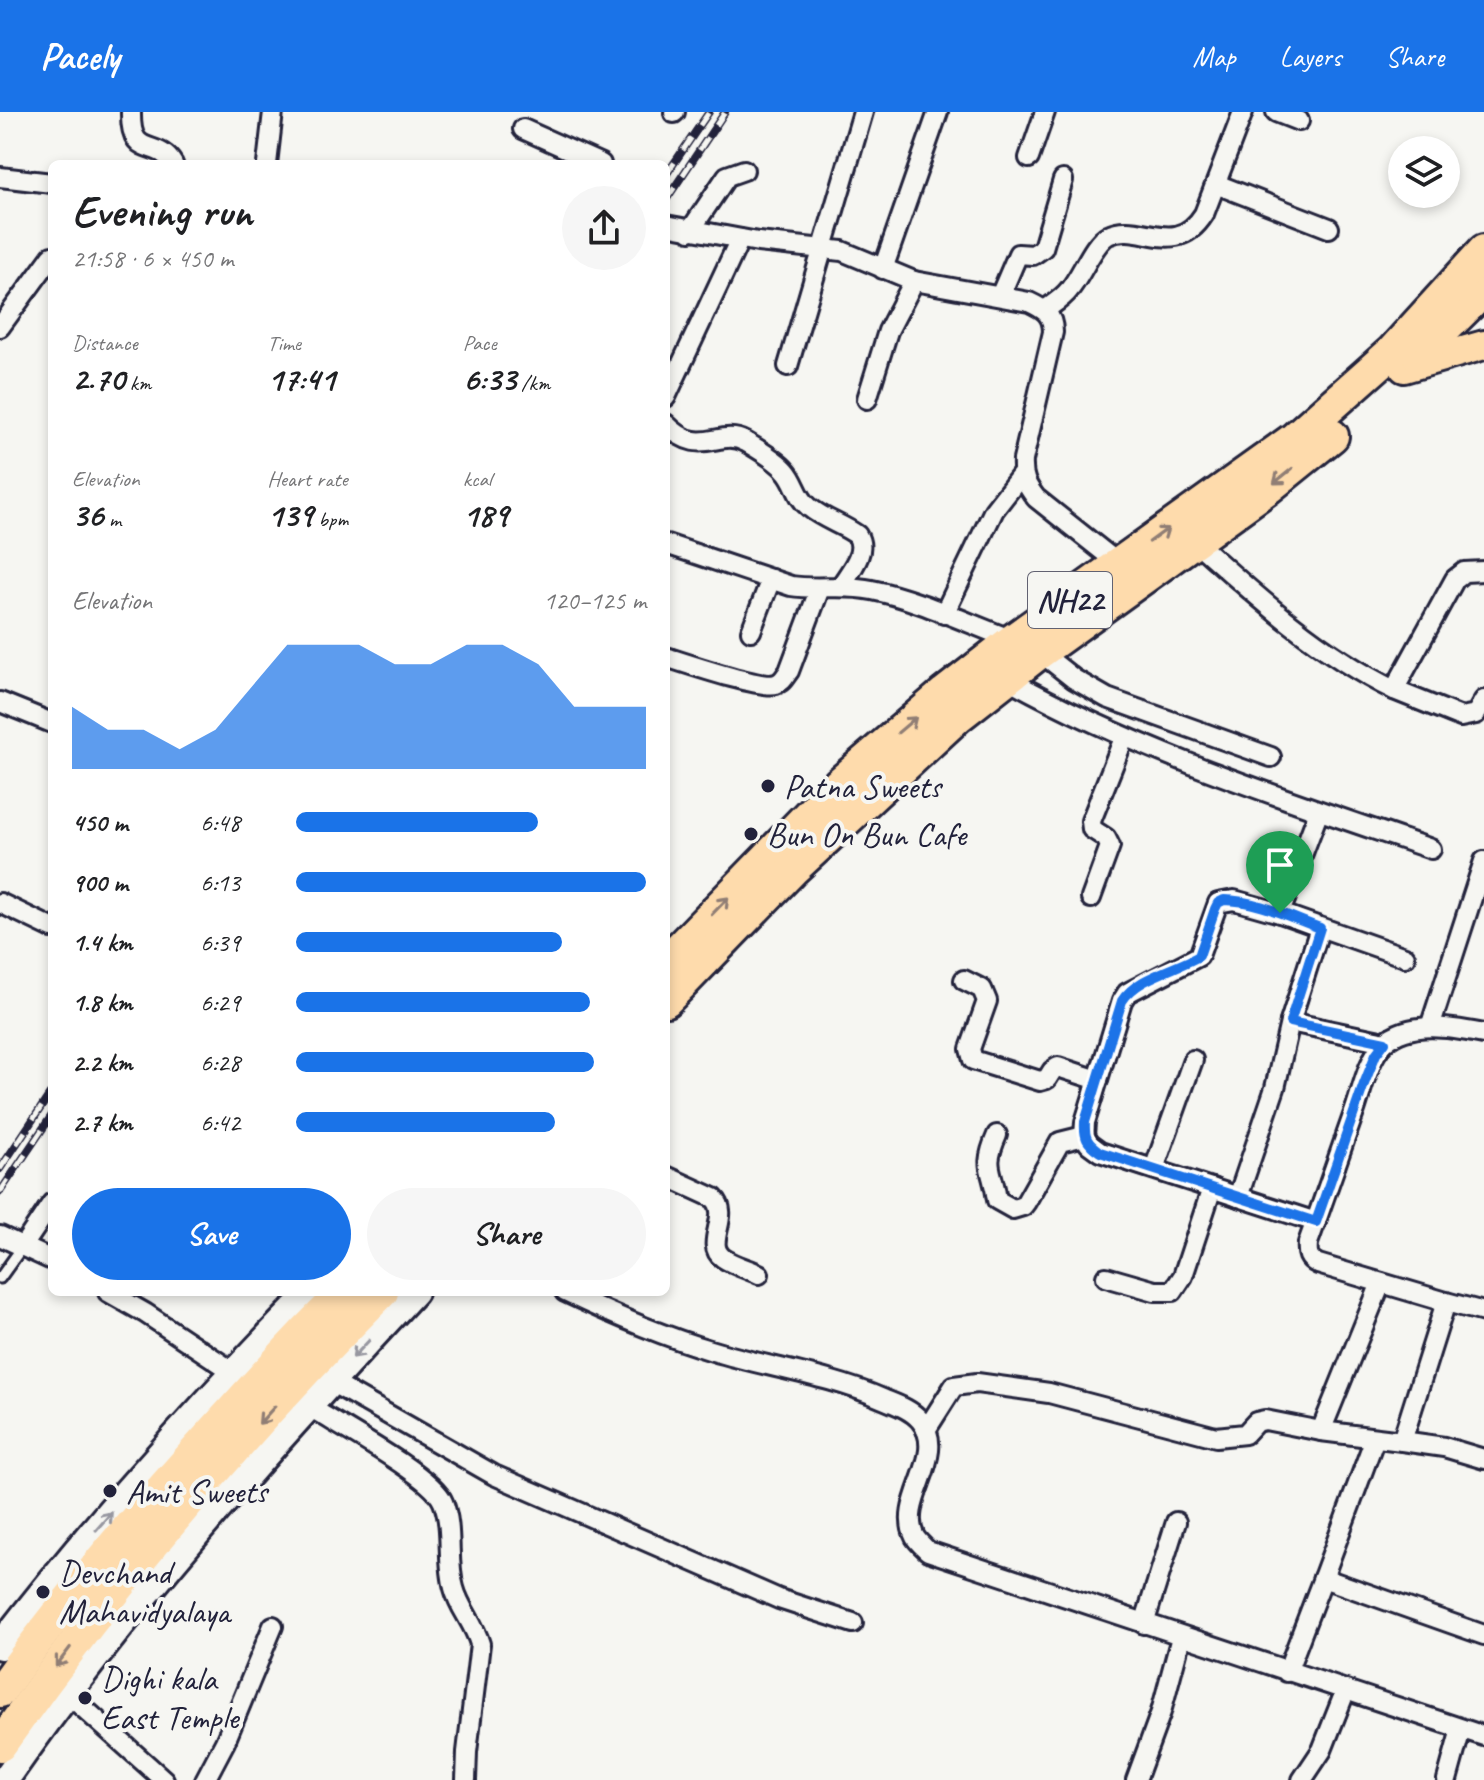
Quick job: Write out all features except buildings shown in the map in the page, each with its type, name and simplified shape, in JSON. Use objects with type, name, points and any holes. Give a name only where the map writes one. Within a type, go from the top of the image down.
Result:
[{"type":"highway","name":"NH22","points":[[670,958],[839,784],[945,693],[1196,542],[1332,436],[1404,368],[1475,285]]},
{"type":"highway","name":"NH22","points":[[670,996],[792,870],[957,717],[1006,678],[1027,646],[1119,564],[1294,439],[1392,352],[1475,285]]},
{"type":"highway","points":[[0,1691],[44,1631],[199,1446],[329,1308],[369,1296]]},
{"type":"highway","points":[[0,1745],[111,1593],[174,1519],[329,1308]]},
{"type":"main road","points":[[1404,368],[1484,345]]},
{"type":"street","points":[[131,112],[132,133],[138,142],[162,153],[169,160]]},
{"type":"street","points":[[267,160],[273,112]]},
{"type":"street","points":[[788,366],[863,112]]},
{"type":"street","points":[[883,269],[938,112]]},
{"type":"street","points":[[1029,158],[1045,112]]},
{"type":"street","points":[[1045,310],[1068,292],[1101,242],[1109,235],[1120,232],[1165,236],[1189,232],[1204,214],[1243,112]]},
{"type":"street","points":[[1276,112],[1299,121]]},
{"type":"street","points":[[523,129],[574,158]]},
{"type":"street","points":[[690,231],[727,176],[744,170]]},
{"type":"street","points":[[0,177],[48,183]]},
{"type":"street","points":[[1000,296],[1018,254],[1033,255],[1043,248],[1063,180]]},
{"type":"street","points":[[1216,184],[1329,228]]},
{"type":"street","points":[[670,226],[740,239],[842,251],[914,281],[1029,302],[1045,310],[1053,320],[1053,332],[1022,474],[1036,498],[1119,564]]},
{"type":"street","points":[[670,388],[740,239]]},
{"type":"street","points":[[0,327],[48,261]]},
{"type":"street","points":[[867,399],[888,331],[914,281]]},
{"type":"street","points":[[670,427],[685,439],[696,442],[737,438],[748,443],[786,471],[808,507],[857,535],[862,551],[840,587]]},
{"type":"street","points":[[944,614],[994,510],[1022,474]]},
{"type":"street","points":[[1196,542],[1247,588],[1331,654],[1394,690],[1461,717],[1476,714],[1484,700]]},
{"type":"street","points":[[670,545],[791,586],[840,587],[891,595],[1027,646],[1107,698],[1271,757]]},
{"type":"street","points":[[1394,690],[1455,579],[1464,572],[1484,571]]},
{"type":"street","points":[[751,631],[771,579]]},
{"type":"street","points":[[670,658],[775,685],[789,671],[820,588]]},
{"type":"street","points":[[1006,678],[1057,707],[1185,764],[1431,849]]},
{"type":"street","points":[[0,702],[48,721]]},
{"type":"street","points":[[1091,898],[1110,846],[1106,838],[1092,829],[1091,821],[1124,738]]},
{"type":"street","points":[[1280,913],[1319,811]]},
{"type":"street","points":[[1430,1027],[1484,861]]},
{"type":"street","points":[[1316,1222],[1100,1152],[1089,1144],[1084,1136],[1085,1122],[1122,1001],[1127,993],[1199,956],[1218,903],[1234,900],[1405,957]]},
{"type":"street","points":[[0,903],[48,926]]},
{"type":"street","points":[[1238,1197],[1275,1088],[1290,1022],[1320,928]]},
{"type":"street","points":[[964,980],[982,989],[987,1001],[970,1049],[973,1060],[1040,1081],[1047,1079],[1058,1067],[1098,1080]]},
{"type":"street","points":[[1290,1022],[1385,1042]]},
{"type":"street","points":[[1484,1034],[1450,1027],[1430,1027],[1404,1033],[1385,1042],[1376,1054],[1364,1084],[1307,1252],[1310,1260],[1484,1312]]},
{"type":"street","points":[[1154,1169],[1193,1060]]},
{"type":"street","points":[[997,1135],[988,1164],[996,1184],[997,1200],[1013,1209],[1026,1202],[1060,1142],[1084,1136]]},
{"type":"street","points":[[670,1178],[719,1203],[722,1210],[716,1250],[722,1257],[759,1274]]},
{"type":"street","points":[[1106,1277],[1164,1293],[1173,1291],[1183,1276],[1212,1188]]},
{"type":"street","points":[[23,1246],[48,1209]]},
{"type":"street","points":[[0,1236],[48,1258]]},
{"type":"street","points":[[1321,1431],[1381,1283]]},
{"type":"street","points":[[115,1296],[235,1373]]},
{"type":"street","points":[[140,1310],[145,1296]]},
{"type":"street","points":[[5,1780],[171,1563],[308,1406],[410,1296]]},
{"type":"street","points":[[574,1296],[645,1327],[713,1351],[853,1387],[902,1407],[919,1418],[926,1430],[928,1443],[926,1467],[911,1525],[916,1539],[928,1551],[1484,1736]]},
{"type":"street","points":[[1402,1441],[1446,1302]]},
{"type":"street","points":[[0,1646],[35,1601],[235,1373],[329,1308]]},
{"type":"street","points":[[331,1382],[494,1475],[779,1599],[853,1623]]},
{"type":"street","points":[[926,1430],[954,1386],[977,1383],[1067,1397],[1216,1437],[1245,1434],[1260,1420],[1444,1447],[1484,1459]]},
{"type":"street","points":[[308,1406],[423,1479],[442,1499],[454,1588],[475,1627],[480,1644],[466,1780]]},
{"type":"street","points":[[1287,1672],[1375,1438]]},
{"type":"street","points":[[1144,1624],[1176,1522]]},
{"type":"street","points":[[1323,1578],[1484,1635]]},
{"type":"street","points":[[205,1780],[225,1742],[273,1626]]},
{"type":"street","points":[[1136,1780],[1161,1712],[1181,1637]]},
{"type":"street","points":[[1302,1780],[1322,1750],[1345,1692]]},
{"type":"street","points":[[69,1695],[164,1780]]},
{"type":"street","points":[[1447,1780],[1461,1729]]},
{"type":"lane","points":[[0,1278],[23,1246]]},
{"type":"railway","points":[[670,169],[709,112]]},
{"type":"railway","points":[[670,194],[725,112]]},
{"type":"railway","points":[[0,1169],[48,1097]]},
{"type":"railway","points":[[0,1192],[48,1121]]},
{"type":"place","name":"Patna Sweets","points":[[768,786]]},
{"type":"place","name":"Bun On Bun Cafe","points":[[751,834]]},
{"type":"place","name":"Amit Sweets","points":[[110,1491]]},
{"type":"place","name":"Devchand Mahavidyalaya","points":[[43,1592]]},
{"type":"place","name":"Dighi kala East Temple","points":[[85,1698]]},
{"type":"route","points":[[1234,900],[1280,913],[1320,928],[1290,1022],[1385,1042],[1376,1054],[1364,1084],[1316,1222],[1100,1152],[1084,1136],[1085,1122],[1127,993],[1199,956],[1218,903],[1234,900]]}]
